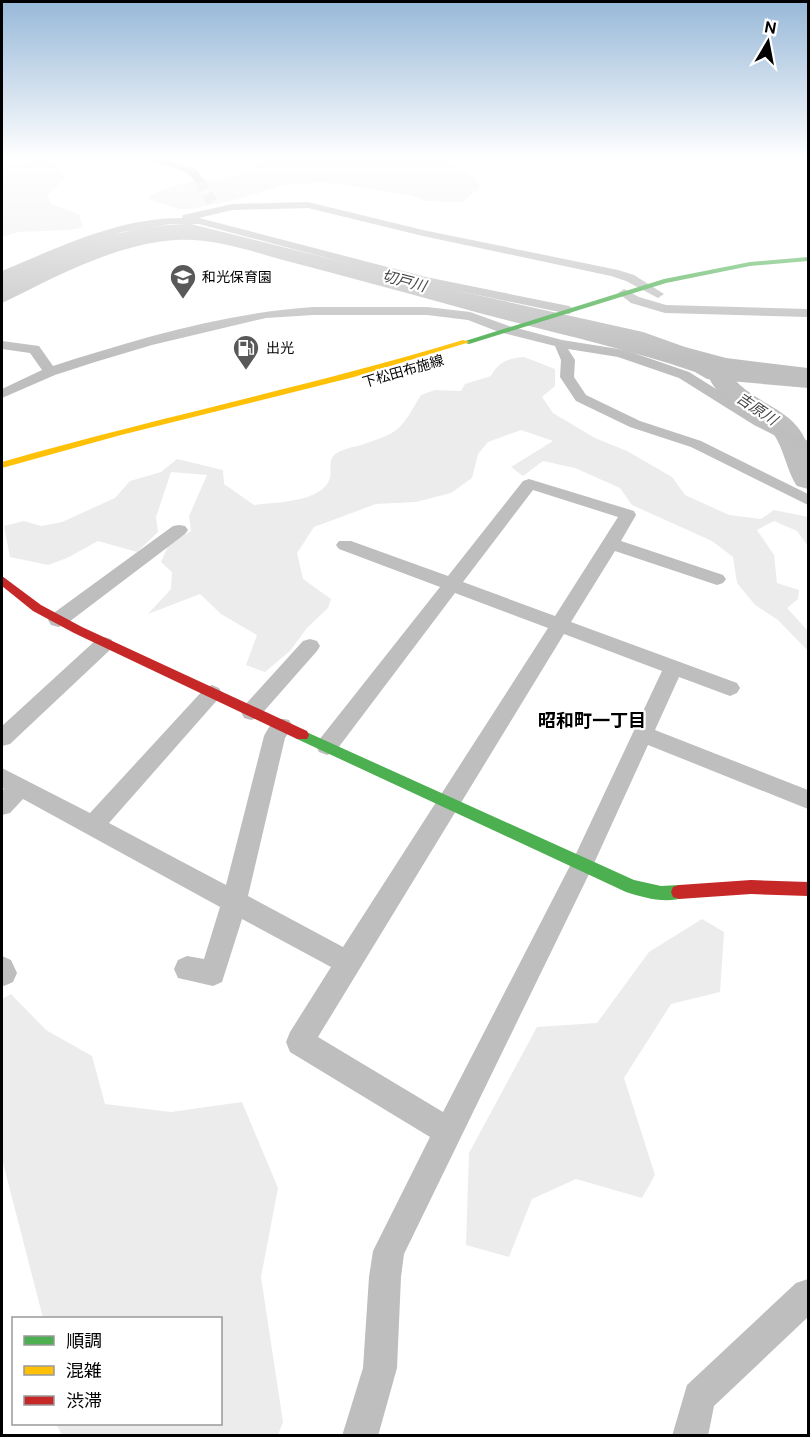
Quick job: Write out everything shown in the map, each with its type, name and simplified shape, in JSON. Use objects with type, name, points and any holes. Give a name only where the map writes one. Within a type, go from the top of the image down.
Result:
[{"type":"main road","name":"下松田布施線","points":[[629,296],[646,286],[750,264],[805,260]]},
{"type":"main road","name":"下松田布施線","points":[[2,465],[83,440],[417,357],[507,328],[629,296],[658,294],[805,260]]},
{"type":"main road","name":"下松田布施線","points":[[2,477],[155,434],[425,366],[529,332],[571,312]]},
{"type":"main road","points":[[5,589],[104,644],[632,887],[662,893],[751,887],[808,889]]},
{"type":"street","points":[[3,271],[102,232],[138,225]]},
{"type":"street","points":[[215,225],[425,280],[571,312]]},
{"type":"street","points":[[408,225],[614,273],[630,278],[658,294]]},
{"type":"street","points":[[629,296],[664,309],[808,313]]},
{"type":"street","points":[[2,394],[50,372],[148,342],[266,314],[313,310],[427,311],[470,316],[507,328],[529,332],[562,344],[620,353],[684,375],[777,432],[804,444]]},
{"type":"street","points":[[562,344],[561,349],[568,360],[567,376],[573,389],[581,398],[635,424],[696,444],[808,500]]},
{"type":"street","points":[[2,345],[33,349],[50,372]]},
{"type":"street","points":[[327,746],[530,484],[628,515],[300,1042],[448,1131]]},
{"type":"street","points":[[58,620],[179,530]]},
{"type":"street","points":[[610,543],[717,579]]},
{"type":"street","points":[[345,545],[730,688]]},
{"type":"street","points":[[2,738],[104,644]]},
{"type":"street","points":[[251,711],[310,646]]},
{"type":"street","points":[[360,1436],[382,1360],[384,1270],[389,1251],[582,865],[674,666]]},
{"type":"street","points":[[93,825],[212,693]]},
{"type":"street","points":[[187,969],[213,973],[234,903],[275,736],[282,726]]},
{"type":"street","points":[[643,734],[808,800]]},
{"type":"street","points":[[2,806],[11,782],[348,963]]},
{"type":"street","points":[[690,1436],[699,1397],[808,1295]]},
{"type":"shaded area","points":[[2,225],[82,225],[83,227],[69,230],[18,232],[2,237]]},
{"type":"shaded area","points":[[524,357],[555,369],[555,386],[542,397],[553,413],[595,438],[627,451],[672,477],[685,495],[729,515],[761,519],[774,510],[808,517],[808,546],[797,531],[774,521],[757,530],[774,555],[777,583],[799,590],[798,599],[787,608],[808,631],[808,651],[778,620],[755,605],[737,583],[733,557],[712,541],[632,505],[620,488],[575,468],[543,461],[523,476],[511,467],[553,441],[521,430],[488,442],[478,454],[472,478],[451,493],[416,502],[376,504],[314,527],[297,553],[303,579],[331,599],[328,608],[307,628],[290,651],[265,672],[246,665],[257,635],[221,614],[200,594],[148,614],[171,589],[172,572],[161,562],[169,544],[191,531],[189,516],[207,475],[171,472],[156,517],[158,532],[137,552],[98,541],[67,558],[48,565],[10,557],[4,526],[24,521],[41,526],[62,522],[115,498],[130,481],[161,472],[177,459],[223,470],[224,484],[254,505],[308,497],[325,486],[330,478],[331,461],[334,455],[393,432],[404,422],[421,395],[435,390],[461,391],[465,384],[491,376],[504,362]]},
{"type":"shaded area","points":[[702,919],[724,932],[720,992],[671,1004],[624,1078],[655,1175],[642,1198],[576,1179],[532,1199],[509,1257],[466,1245],[469,1153],[537,1027],[597,1023],[649,952]]},
{"type":"shaded area","points":[[11,994],[46,1030],[92,1056],[105,1104],[171,1112],[242,1102],[278,1188],[261,1277],[283,1422],[278,1435],[62,1435],[57,1425],[222,1425],[222,1317],[43,1317],[2,1159],[2,999]]},
{"type":"water","name":"切戸川","points":[[165,225],[195,225],[459,291],[643,332],[726,358],[808,368],[808,388],[707,379],[695,372],[635,354],[243,249],[204,241],[176,240],[130,248],[86,263],[2,303],[2,278],[71,249],[140,229]]},
{"type":"waterway","name":"吉原川","points":[[719,371],[723,381],[737,396],[782,426],[808,480]]},
{"type":"traffic: fast","points":[[466,342],[664,281],[750,264],[808,259]]},
{"type":"traffic: fast","points":[[302,735],[632,887],[661,893],[679,892]]},
{"type":"traffic: slow","points":[[2,465],[118,433],[351,375],[466,342]]},
{"type":"traffic: jam","points":[[2,580],[37,608],[78,630],[302,735]]},
{"type":"traffic: jam","points":[[679,892],[751,887],[808,889]]},
{"type":"place","name":"和光保育園","points":[[183,300]]},
{"type":"place","name":"出光","points":[[246,371]]},
{"type":"district","name":"昭和町一丁目","points":[[592,721]]}]
